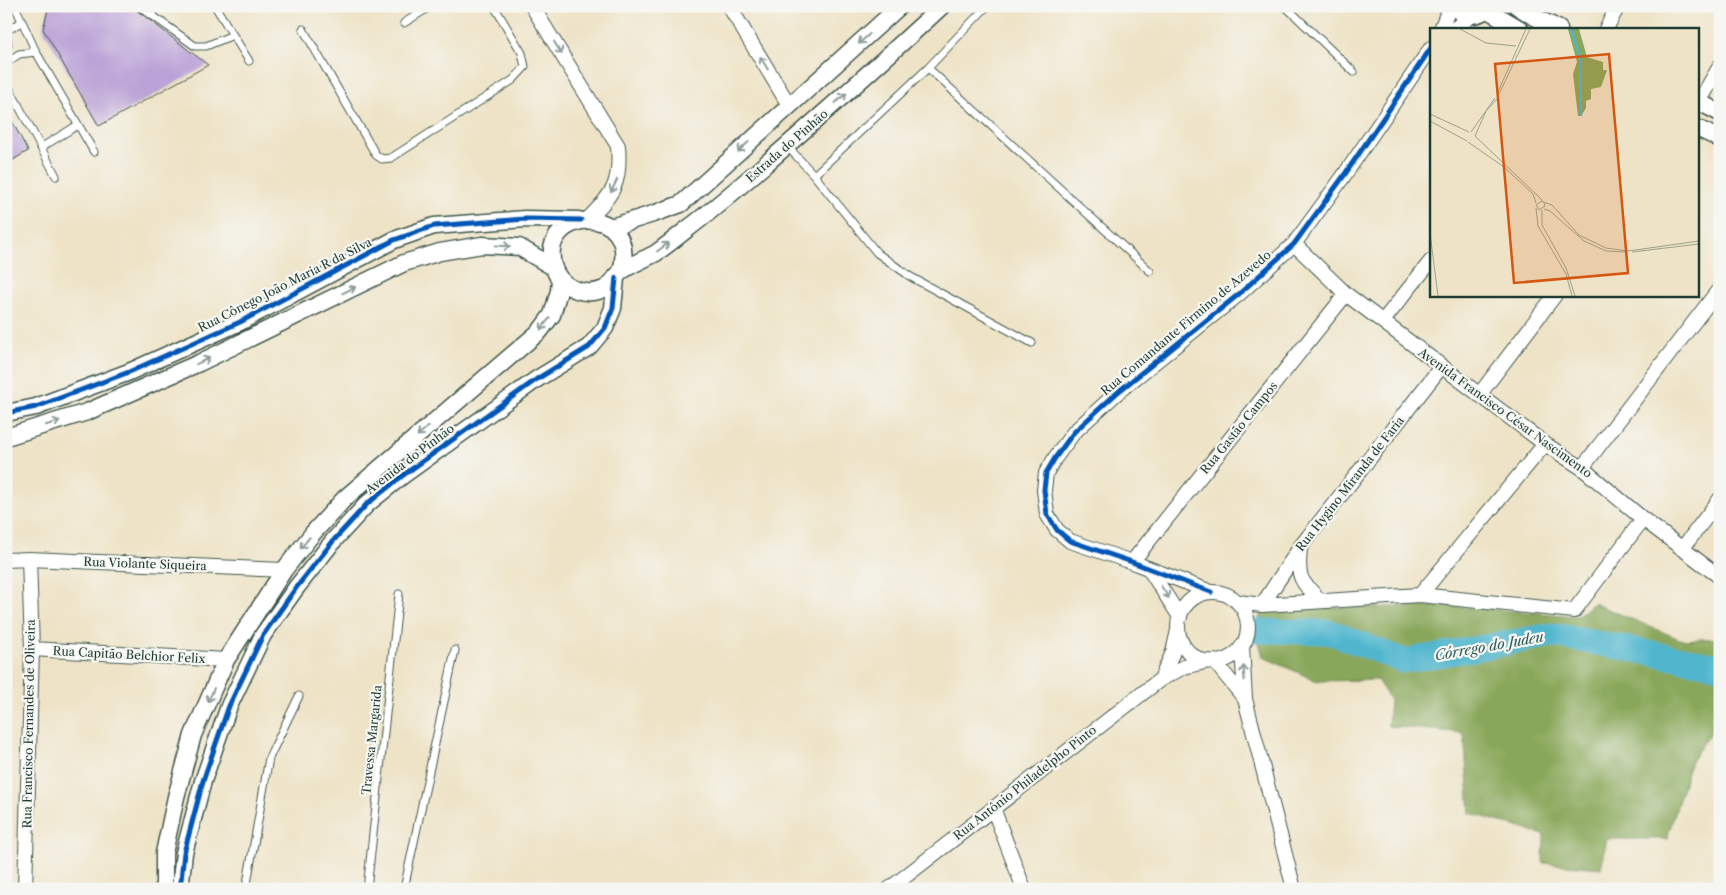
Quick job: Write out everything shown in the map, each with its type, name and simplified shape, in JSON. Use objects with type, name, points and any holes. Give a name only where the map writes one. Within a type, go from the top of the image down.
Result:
[{"type":"street","points":[[164,889],[164,854],[176,796],[194,735],[226,660],[284,570],[313,533],[345,498],[540,331],[552,315],[559,291],[551,256],[554,243],[560,232],[570,224],[585,219],[606,200],[617,181],[620,166],[618,146],[532,6]]},
{"type":"street","points":[[729,6],[789,105]]},
{"type":"street","points":[[611,227],[681,204],[900,6]]},
{"type":"street","name":"Estrada do Pinhão","points":[[618,275],[657,252],[709,213],[848,92],[942,6]]},
{"type":"street","points":[[1441,28],[1452,6],[1459,12],[1482,10],[1518,28]]},
{"type":"street","points":[[1517,6],[1557,28]]},
{"type":"street","points":[[1607,28],[1618,6]]},
{"type":"street","points":[[1455,28],[1482,10]]},
{"type":"street","name":"Rua Comandante Firmino de Azevedo","points":[[1211,592],[1070,541],[1057,530],[1047,514],[1044,490],[1046,473],[1074,432],[1119,391],[1239,294],[1294,244],[1343,177],[1430,49]]},
{"type":"street","points":[[1720,66],[1698,101],[1720,113]]},
{"type":"street","points":[[1698,128],[1720,139]]},
{"type":"street","name":"Rua Cônego João Maria R da Silva","points":[[6,413],[36,408],[129,372],[240,322],[394,240],[434,226],[525,219],[585,219]]},
{"type":"street","points":[[6,437],[87,412],[173,374],[404,263],[440,252],[482,245],[519,247],[556,273],[569,287],[580,292],[604,289],[618,275],[624,260],[624,248],[619,236],[611,227],[600,221],[585,219]]},
{"type":"street","name":"Avenida Francisco César Nascimento","points":[[1294,244],[1346,294],[1545,444],[1582,468],[1643,519],[1720,577]]},
{"type":"street","points":[[1383,321],[1430,262]]},
{"type":"street","name":"Avenida do Pinhão","points":[[180,889],[184,853],[201,790],[226,714],[263,635],[334,540],[367,504],[402,476],[529,385],[589,347],[604,328],[613,308],[618,275]]},
{"type":"street","points":[[1582,468],[1720,288]]},
{"type":"street","name":"Rua Gastão Campos","points":[[1132,562],[1346,294]]},
{"type":"street","points":[[1479,395],[1554,296]]},
{"type":"street","name":"Rua Hygino Miranda de Faria","points":[[1262,604],[1301,546],[1441,366]]},
{"type":"street","points":[[1420,595],[1545,444]]},
{"type":"street","points":[[1682,549],[1720,499]]},
{"type":"street","points":[[1238,602],[1262,604],[1420,595],[1574,611],[1643,519]]},
{"type":"street","points":[[1301,546],[1298,570],[1305,586],[1321,601]]},
{"type":"street","name":"Rua Violante Siqueira","points":[[6,560],[29,559],[284,570]]},
{"type":"street","name":"Rua Francisco Fernandes de Oliveira","points":[[25,889],[32,649],[29,559]]},
{"type":"street","points":[[1149,569],[1179,622],[1180,638],[1184,646],[1191,653],[1211,661],[1246,699]]},
{"type":"street","points":[[1161,679],[1173,652],[1184,607],[1201,594],[1221,592],[1231,596],[1245,612],[1248,624],[1247,635],[1242,646],[1228,658],[1211,661]]},
{"type":"street","points":[[1242,646],[1246,699],[1294,889]]},
{"type":"street","name":"Rua Capitão Belchior Felix","points":[[32,649],[226,660]]},
{"type":"street","name":"Rua Antônio Philadelpho Pinto","points":[[890,889],[1161,679],[1184,667],[1211,661]]},
{"type":"street","points":[[993,808],[1024,889]]},
{"type":"lane","points":[[15,6],[36,52],[94,152]]},
{"type":"lane","points":[[139,6],[151,10],[195,46],[206,46],[233,35]]},
{"type":"lane","points":[[215,6],[249,61]]},
{"type":"lane","points":[[404,23],[431,6]]},
{"type":"lane","points":[[303,29],[376,155],[382,159],[391,158],[513,80],[525,67],[522,53],[494,6]]},
{"type":"lane","points":[[814,175],[928,68],[987,6]]},
{"type":"lane","points":[[1285,6],[1354,72]]},
{"type":"lane","points":[[6,55],[8,44],[7,28],[21,22]]},
{"type":"lane","points":[[6,62],[19,54],[36,52]]},
{"type":"lane","points":[[928,68],[1150,271]]},
{"type":"lane","points":[[6,82],[56,176]]},
{"type":"lane","points":[[42,147],[78,125]]},
{"type":"lane","points":[[787,145],[814,175],[877,253],[911,277],[1032,343]]},
{"type":"lane","name":"Travessa Margarida","points":[[367,889],[399,594]]},
{"type":"lane","points":[[404,889],[454,650]]},
{"type":"lane","points":[[246,889],[269,758],[299,696]]},
{"type":"green space","points":[[1593,603],[1682,640],[1720,638],[1720,724],[1715,725],[1690,763],[1667,839],[1607,839],[1601,868],[1543,863],[1544,835],[1470,813],[1464,733],[1388,726],[1390,700],[1377,680],[1317,681],[1263,657],[1257,634],[1261,609],[1447,606],[1577,616]]},
{"type":"building","points":[[49,6],[131,6],[208,65],[99,126],[43,29]]},
{"type":"building","points":[[6,110],[28,151],[6,164]]},
{"type":"waterway","name":"Córrego do Judeu","points":[[1260,631],[1330,632],[1404,661],[1553,635],[1720,666]]},
{"type":"cycle path","points":[[1211,592],[1070,541],[1057,530],[1047,514],[1044,490],[1046,473],[1074,432],[1119,391],[1239,294],[1294,244],[1343,177],[1430,49]]},
{"type":"cycle path","points":[[6,413],[36,407],[129,372],[240,322],[394,240],[434,226],[525,219],[581,220]]},
{"type":"cycle path","points":[[180,889],[184,853],[203,781],[229,706],[263,635],[296,588],[334,540],[367,504],[402,476],[537,379],[589,347],[605,328],[613,308],[616,278]]}]
